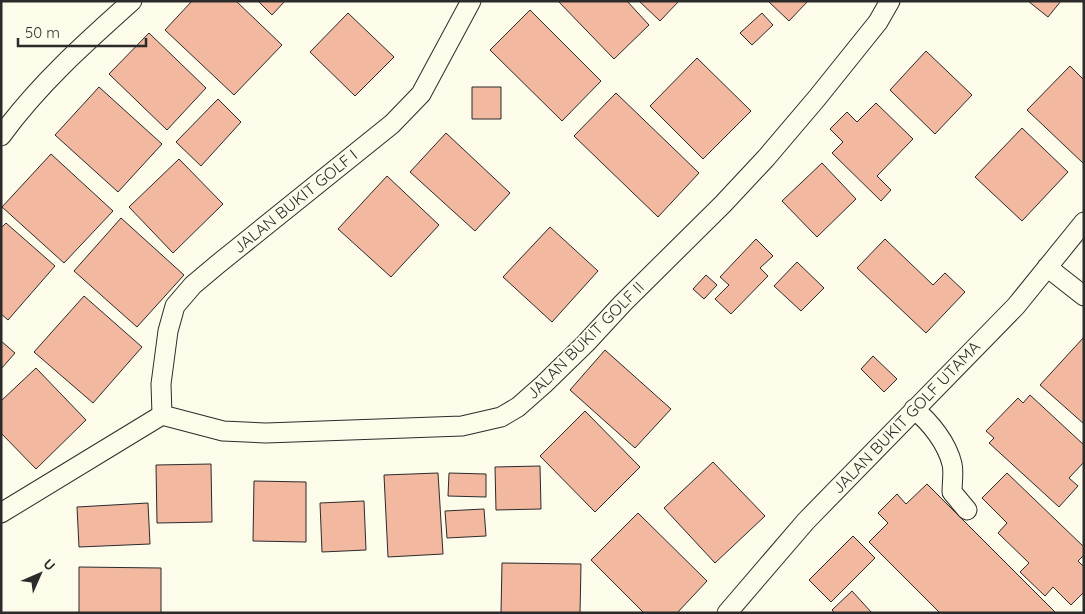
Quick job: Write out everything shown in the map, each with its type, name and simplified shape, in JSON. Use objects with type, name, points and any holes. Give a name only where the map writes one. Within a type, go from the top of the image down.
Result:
[{"type":"street","points":[[1,136],[44,83],[132,1]]},
{"type":"street","name":"JALAN BUKIT GOLF I","points":[[162,415],[161,384],[168,331],[175,306],[193,284],[398,118],[421,94],[471,1]]},
{"type":"street","name":"JALAN BUKIT GOLF II","points":[[162,415],[223,431],[266,433],[462,426],[501,417],[518,407],[565,363],[723,204],[766,158],[817,98],[878,22],[890,1]]},
{"type":"street","name":"JALAN BUKIT GOLF UTAMA","points":[[727,613],[806,521],[1016,306],[1084,222]]},
{"type":"street","points":[[1047,267],[1084,296]]},
{"type":"street","points":[[914,409],[925,418],[946,447],[952,465],[952,492],[967,510]]},
{"type":"street","points":[[1,513],[162,415]]},
{"type":"building","points":[[192,1],[236,1],[282,45],[234,95],[165,30]]},
{"type":"building","points":[[258,1],[285,1],[272,15]]},
{"type":"building","points":[[558,1],[627,1],[649,25],[614,59]]},
{"type":"building","points":[[639,1],[679,1],[660,21]]},
{"type":"building","points":[[768,1],[808,1],[789,21]]},
{"type":"building","points":[[1028,1],[1061,1],[1048,17]]},
{"type":"building","points":[[530,10],[601,81],[562,121],[490,50]]},
{"type":"building","points":[[348,13],[394,57],[355,96],[310,52]]},
{"type":"building","points":[[762,13],[773,25],[752,45],[740,33]]},
{"type":"building","points":[[149,33],[206,88],[167,130],[109,74]]},
{"type":"building","points":[[926,51],[972,95],[935,134],[890,90]]},
{"type":"building","points":[[697,58],[751,111],[703,159],[650,106]]},
{"type":"building","points":[[1070,66],[1084,80],[1084,164],[1027,110]]},
{"type":"building","points":[[99,87],[162,144],[118,192],[55,135]]},
{"type":"building","points":[[472,87],[501,87],[501,119],[472,119]]},
{"type":"building","points":[[616,93],[699,173],[658,217],[574,136]]},
{"type":"building","points":[[218,99],[241,122],[201,166],[176,142]]},
{"type":"building","points":[[876,103],[913,139],[877,176],[891,190],[881,201],[832,153],[843,142],[830,129],[847,112],[857,122]]},
{"type":"building","points":[[1022,128],[1068,172],[1022,221],[975,177]]},
{"type":"building","points":[[446,133],[510,193],[475,231],[410,172]]},
{"type":"building","points":[[51,154],[113,211],[64,263],[2,207]]},
{"type":"building","points":[[179,159],[223,204],[173,253],[129,207]]},
{"type":"building","points":[[822,163],[856,199],[817,237],[782,201]]},
{"type":"building","points":[[387,176],[439,225],[391,277],[338,229]]},
{"type":"building","points":[[121,218],[184,275],[137,327],[74,271]]},
{"type":"building","points":[[6,223],[55,266],[8,320],[1,314],[1,228]]},
{"type":"building","points":[[550,227],[598,271],[552,322],[503,277]]},
{"type":"building","points":[[756,239],[773,256],[760,268],[768,276],[731,314],[715,299],[729,285],[720,277]]},
{"type":"building","points":[[885,239],[933,285],[945,273],[965,292],[926,333],[857,268]]},
{"type":"building","points":[[797,262],[824,288],[801,311],[774,286]]},
{"type":"building","points":[[706,275],[717,285],[704,299],[693,289]]},
{"type":"building","points":[[84,296],[142,347],[93,403],[34,352]]},
{"type":"building","points":[[1084,337],[1084,424],[1040,385]]},
{"type":"building","points":[[1,341],[15,353],[1,369]]},
{"type":"building","points":[[605,350],[671,409],[635,448],[570,390]]},
{"type":"building","points":[[873,356],[897,379],[884,392],[861,369]]},
{"type":"building","points":[[36,368],[86,420],[36,469],[1,433],[1,401]]},
{"type":"building","points":[[1030,395],[1084,445],[1084,462],[1069,478],[1078,486],[1059,507],[989,443],[994,438],[986,431],[1018,398],[1023,403]]},
{"type":"building","points":[[585,411],[640,467],[595,512],[540,456]]},
{"type":"building","points":[[713,462],[765,516],[715,563],[664,508]]},
{"type":"building","points":[[211,464],[212,522],[157,523],[156,465]]},
{"type":"building","points":[[540,466],[541,509],[496,510],[495,467]]},
{"type":"building","points":[[438,473],[443,554],[388,557],[384,475]]},
{"type":"building","points":[[449,473],[486,474],[486,497],[448,496]]},
{"type":"building","points":[[1007,473],[1084,547],[1084,555],[1078,561],[1084,567],[1084,592],[1071,605],[1053,587],[1045,596],[1020,572],[1029,563],[998,533],[1007,523],[982,498]]},
{"type":"building","points":[[254,481],[306,482],[306,542],[253,541]]},
{"type":"building","points":[[927,484],[1056,613],[940,613],[869,542],[888,523],[878,513],[897,494],[906,504]]},
{"type":"building","points":[[364,501],[366,550],[322,552],[320,503]]},
{"type":"building","points":[[148,503],[150,544],[79,547],[77,507]]},
{"type":"building","points":[[484,509],[486,536],[447,538],[445,511]]},
{"type":"building","points":[[638,513],[707,581],[677,613],[644,613],[591,560]]},
{"type":"building","points":[[853,536],[875,558],[831,602],[809,580]]},
{"type":"building","points":[[502,563],[581,564],[580,613],[501,613]]},
{"type":"building","points":[[79,567],[161,568],[161,613],[79,613]]},
{"type":"building","points":[[852,591],[872,613],[835,613],[832,610]]}]
